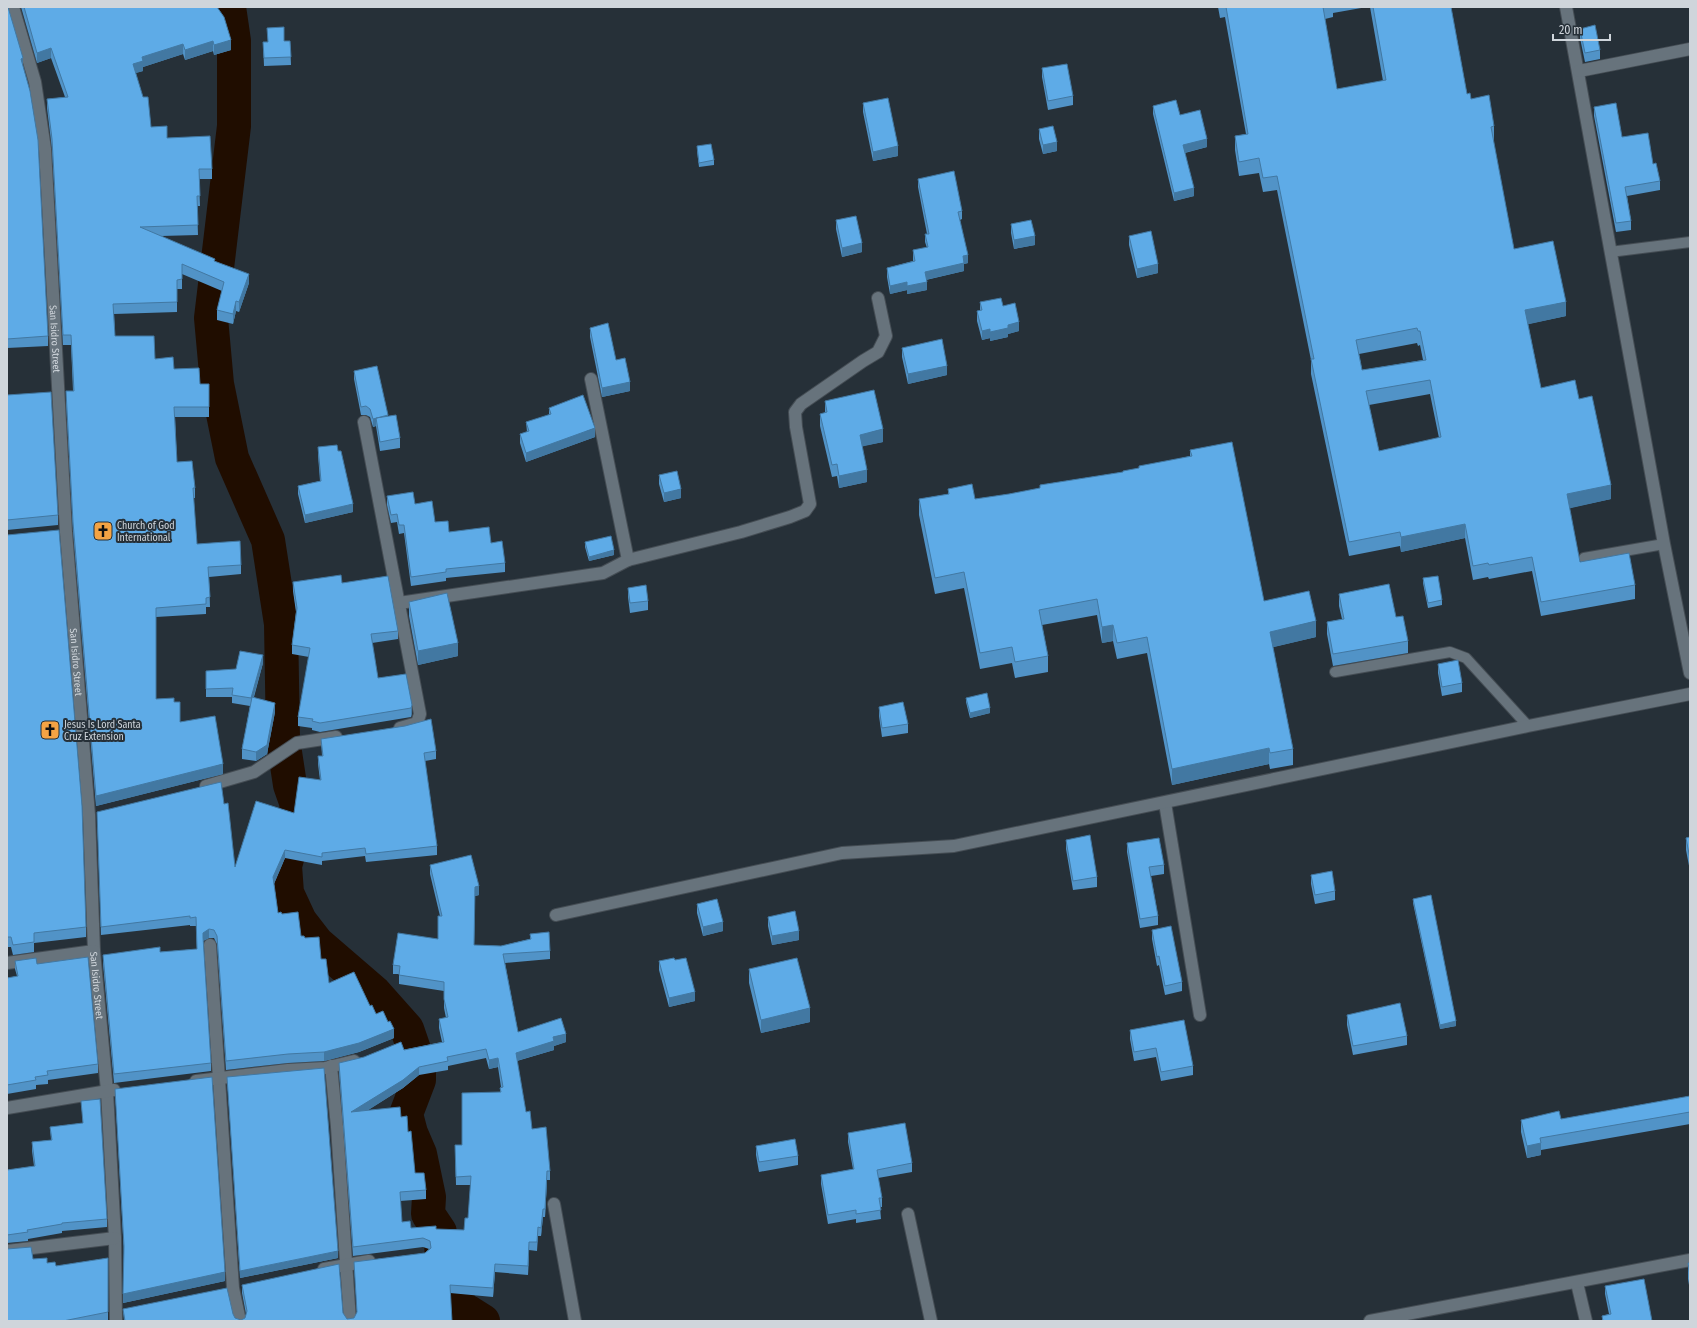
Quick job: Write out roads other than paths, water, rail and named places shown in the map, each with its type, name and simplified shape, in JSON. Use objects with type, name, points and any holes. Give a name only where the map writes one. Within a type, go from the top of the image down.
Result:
[{"type":"street","name":"San Isidro Street","points":[[14,7],[35,82],[45,149],[66,532],[88,815],[94,951],[107,1091],[115,1238],[115,1316]]},
{"type":"street","points":[[1566,7],[1664,544],[1690,673]]},
{"type":"street","points":[[1578,71],[1690,49]]},
{"type":"street","points":[[399,603],[603,573],[628,560],[741,532],[805,511],[810,504],[796,427],[795,412],[801,404],[878,352],[886,336],[878,298]]},
{"type":"street","points":[[591,379],[628,560]]},
{"type":"street","points":[[364,422],[420,718],[417,723],[389,729]]},
{"type":"street","points":[[51,533],[66,532]]},
{"type":"street","points":[[556,915],[842,853],[954,846],[1528,726],[1690,694]]},
{"type":"street","points":[[193,789],[254,772],[297,743],[344,735]]},
{"type":"street","points":[[1165,802],[1200,1015]]},
{"type":"street","points":[[88,815],[103,811]]},
{"type":"street","points":[[210,945],[233,1288],[240,1321]]},
{"type":"street","points":[[7,964],[94,951]]},
{"type":"street","points":[[182,1082],[332,1066],[368,1056]]},
{"type":"street","points":[[332,1066],[350,1321]]},
{"type":"street","points":[[7,1108],[130,1088]]},
{"type":"street","points":[[554,1204],[575,1321]]},
{"type":"street","points":[[908,1214],[931,1321]]},
{"type":"street","points":[[7,1251],[115,1238]]},
{"type":"street","points":[[309,1272],[346,1264],[377,1260]]},
{"type":"street","points":[[1370,1321],[1577,1283],[1690,1260]]},
{"type":"street","points":[[1577,1283],[1586,1321]]},
{"type":"street","points":[[218,1291],[248,1285]]},
{"type":"street","points":[[115,1316],[130,1309]]},
{"type":"lane","points":[[1610,252],[1690,242]]},
{"type":"lane","points":[[1584,558],[1664,544]]},
{"type":"lane","points":[[1335,672],[1450,652],[1466,658],[1528,726]]},
{"type":"waterway","points":[[229,7],[234,41],[234,126],[211,318],[217,384],[232,458],[268,540],[281,624],[283,739],[290,785],[296,802],[298,820],[285,866],[287,893],[300,921],[317,943],[375,993],[407,1029],[419,1064],[419,1080],[406,1114],[411,1133],[420,1154],[429,1197],[428,1214],[440,1232],[443,1270],[455,1299],[464,1309],[483,1321]]},
{"type":"place","name":"Church of God International","points":[[103,531]]},
{"type":"place","name":"Jesus Is Lord Santa Cruz Extension","points":[[50,730]]}]
